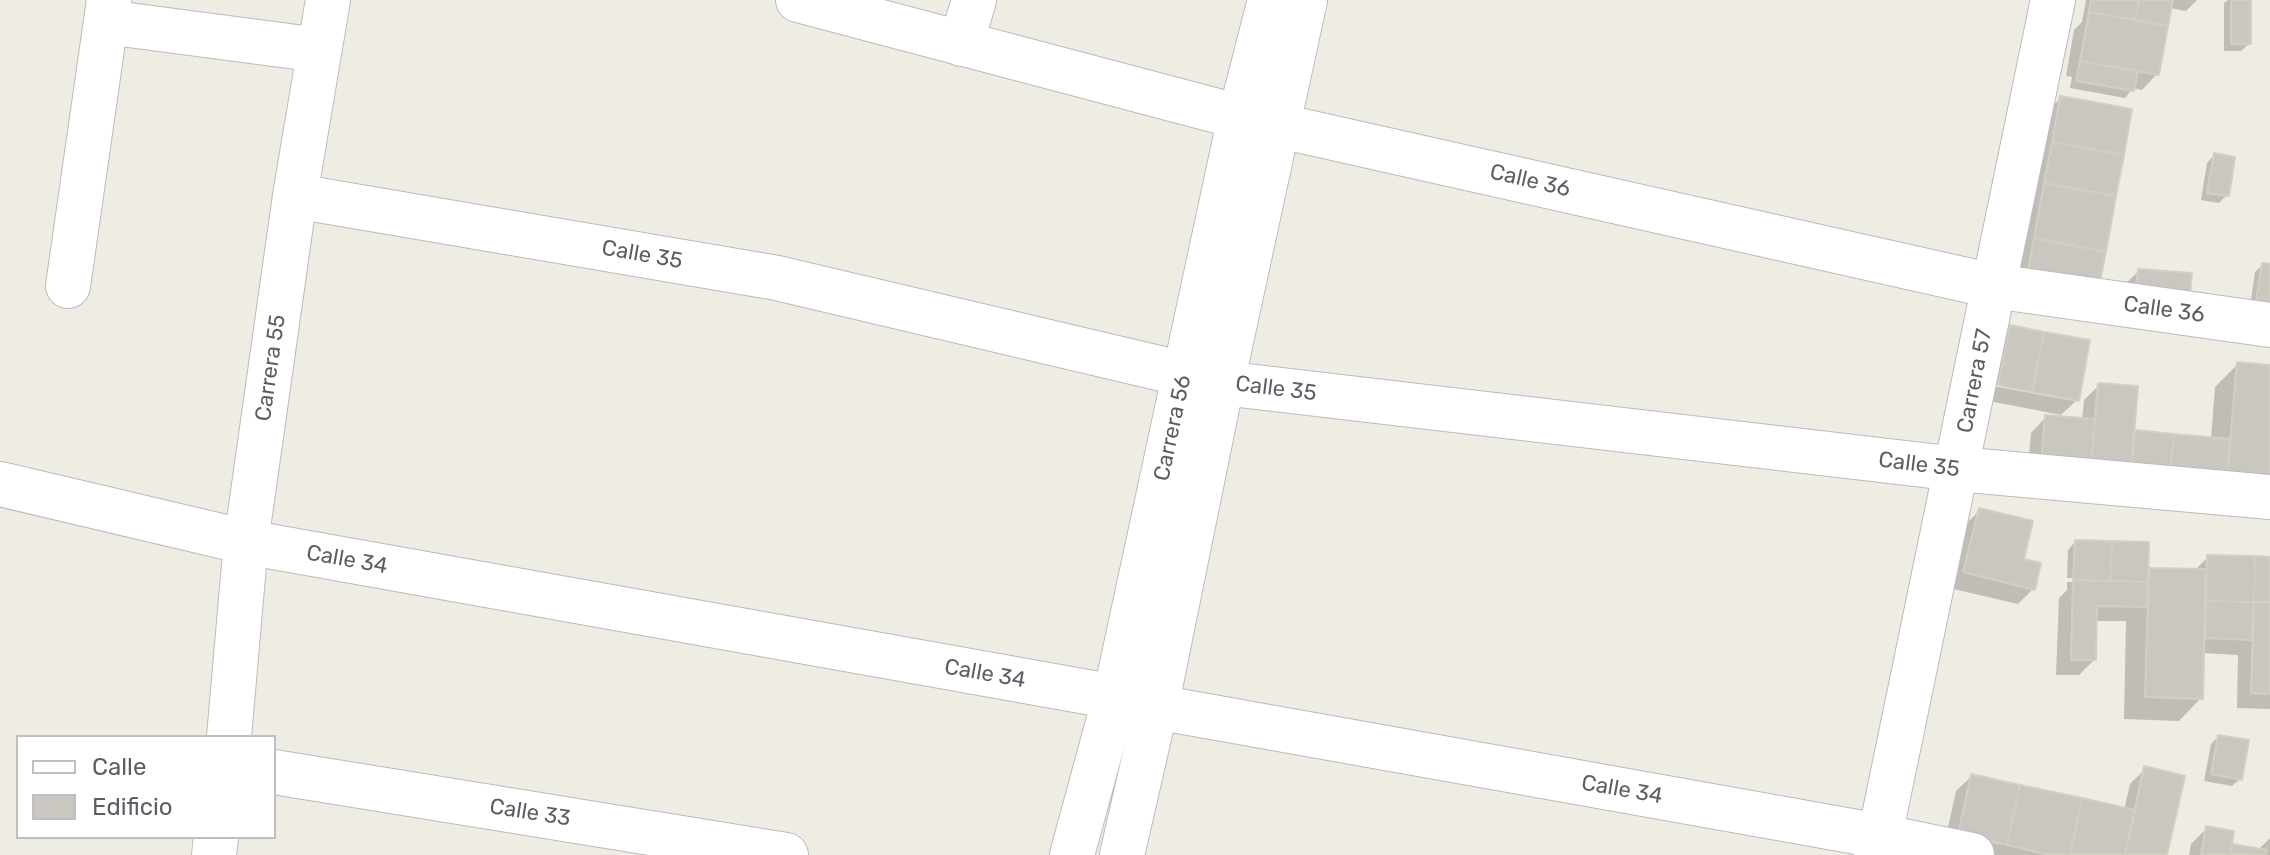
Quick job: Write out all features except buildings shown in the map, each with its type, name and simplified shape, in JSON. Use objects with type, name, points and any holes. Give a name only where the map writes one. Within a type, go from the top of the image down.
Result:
[{"type":"street","name":"Carrera 55","points":[[229,735],[246,542],[295,196],[328,0]]},
{"type":"street","name":"Calle 36","points":[[798,0],[1258,120],[1993,286],[2270,325]]},
{"type":"street","points":[[961,44],[974,0]]},
{"type":"street","name":"Carrera 56","points":[[1122,855],[1136,702],[1258,120],[1270,0]]},
{"type":"street","name":"Carrera 56","points":[[1258,120],[1305,0]]},
{"type":"street","name":"Carrera 57","points":[[1878,845],[2053,0]]},
{"type":"street","points":[[68,286],[107,11],[319,50]]},
{"type":"street","name":"Calle 35","points":[[295,196],[777,278],[1204,379],[1957,469],[2270,497]]},
{"type":"street","name":"Calle 34","points":[[0,484],[246,542],[1136,702],[1878,845],[1972,855]]},
{"type":"street","name":"Carrera 56","points":[[1072,855],[1136,702]]},
{"type":"street","name":"Calle 33","points":[[276,772],[786,855]]}]
